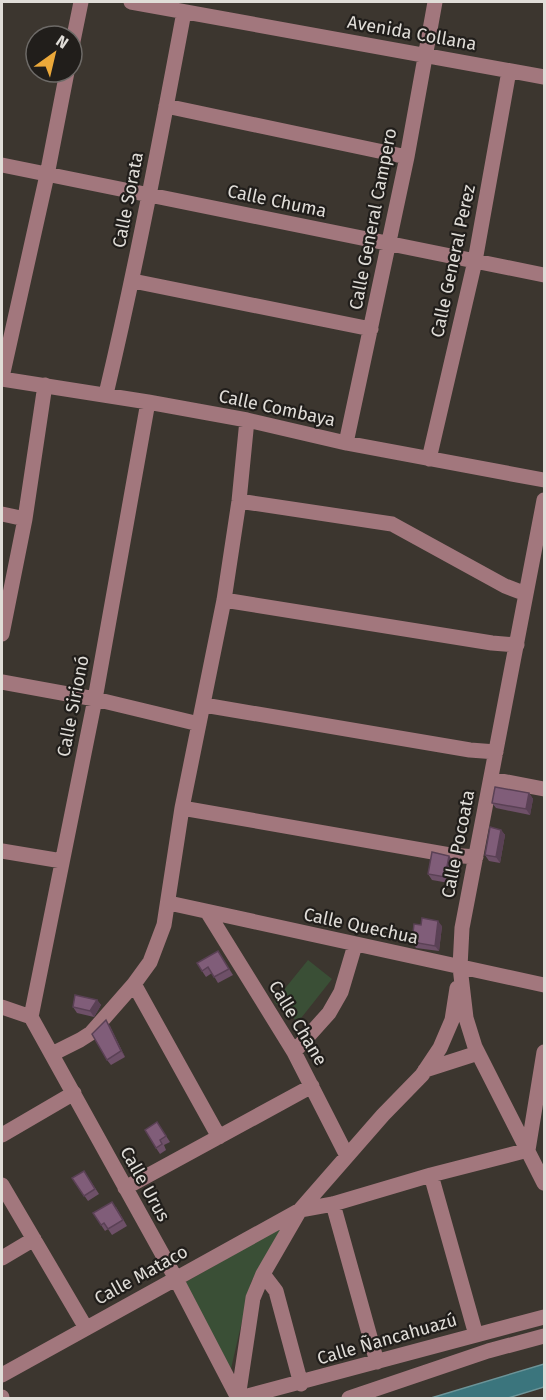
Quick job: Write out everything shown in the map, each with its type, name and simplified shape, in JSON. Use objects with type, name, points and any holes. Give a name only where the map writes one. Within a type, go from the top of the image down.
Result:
[{"type":"street","points":[[76,24],[81,2]]},
{"type":"street","name":"Avenida Collana","points":[[132,2],[509,71],[543,72]]},
{"type":"street","name":"Calle General Campero","points":[[346,443],[407,157],[435,2]]},
{"type":"street","name":"Calle Sorata","points":[[106,394],[133,281],[184,12]]},
{"type":"street","name":"Calle General Perez","points":[[429,459],[475,261],[509,71]]},
{"type":"street","points":[[2,378],[65,84]]},
{"type":"street","points":[[166,106],[407,157]]},
{"type":"street","name":"Calle Chuma","points":[[2,165],[544,275]]},
{"type":"street","points":[[133,281],[371,329]]},
{"type":"street","name":"Calle Combaya","points":[[2,378],[106,394],[247,420],[346,443],[544,480]]},
{"type":"street","points":[[3,624],[25,519],[45,385]]},
{"type":"street","name":"Calle Sirionó","points":[[31,1017],[95,699],[148,402]]},
{"type":"street","points":[[52,1054],[91,1033],[134,984],[150,962],[164,925],[182,808],[224,600],[239,501],[247,420]]},
{"type":"street","name":"Calle Pocoata","points":[[544,500],[462,928],[460,967],[466,1018],[478,1053],[544,1183]]},
{"type":"street","points":[[239,501],[392,524],[505,586],[526,594]]},
{"type":"street","points":[[2,514],[25,519]]},
{"type":"street","points":[[224,600],[492,643],[517,645]]},
{"type":"street","points":[[2,682],[95,699],[199,724]]},
{"type":"street","points":[[204,705],[470,750],[496,752]]},
{"type":"street","points":[[491,779],[544,789]]},
{"type":"street","points":[[182,808],[450,855],[476,857]]},
{"type":"street","points":[[2,850],[62,861]]},
{"type":"street","name":"Calle Quechua","points":[[169,903],[544,985]]},
{"type":"street","name":"Calle Chane","points":[[208,913],[294,1052],[347,1156]]},
{"type":"street","points":[[294,1052],[330,1012],[341,992],[356,945]]},
{"type":"street","points":[[239,1398],[253,1298],[263,1274],[300,1210],[425,1070],[440,1048],[452,1020],[460,967]]},
{"type":"street","points":[[134,984],[219,1137]]},
{"type":"street","points":[[2,1007],[31,1017]]},
{"type":"street","name":"Calle Urus","points":[[31,1017],[175,1277],[239,1398]]},
{"type":"street","points":[[300,1210],[333,1204],[528,1150],[544,1052]]},
{"type":"street","points":[[425,1070],[478,1053]]},
{"type":"street","points":[[125,1188],[312,1086]]},
{"type":"street","points":[[2,1135],[74,1093]]},
{"type":"street","points":[[431,1175],[476,1335]]},
{"type":"street","points":[[2,1185],[86,1328]]},
{"type":"street","points":[[333,1204],[376,1362]]},
{"type":"street","name":"Calle Mataco","points":[[2,1375],[175,1277],[300,1210]]},
{"type":"street","points":[[2,1258],[34,1239]]},
{"type":"street","points":[[263,1274],[276,1291],[301,1383]]},
{"type":"street","name":"Calle Ñancahuazú","points":[[239,1398],[544,1317]]},
{"type":"street","points":[[349,1398],[488,1351],[544,1336]]},
{"type":"green space","points":[[308,960],[332,979],[298,1022],[274,1002]]},
{"type":"green space","points":[[282,1227],[251,1282],[230,1373],[184,1283]]},
{"type":"water","points":[[544,1364],[544,1387],[508,1398],[431,1398]]},
{"type":"building","points":[[495,787],[529,793],[526,809],[492,803]]},
{"type":"building","points":[[490,827],[501,830],[496,857],[485,855]]},
{"type":"building","points":[[432,852],[449,856],[445,877],[428,874]]},
{"type":"building","points":[[422,918],[438,921],[435,946],[412,942],[414,924],[421,925]]},
{"type":"building","points":[[218,951],[229,969],[214,977],[208,967],[202,971],[197,963]]},
{"type":"building","points":[[75,995],[97,1000],[90,1011],[73,1007]]},
{"type":"building","points":[[106,1020],[121,1051],[107,1060],[92,1034]]},
{"type":"building","points":[[157,1122],[166,1136],[160,1140],[162,1144],[156,1148],[145,1130]]},
{"type":"building","points":[[84,1171],[95,1189],[84,1196],[72,1178]]},
{"type":"building","points":[[112,1202],[123,1220],[108,1229],[104,1223],[101,1225],[93,1213]]}]
